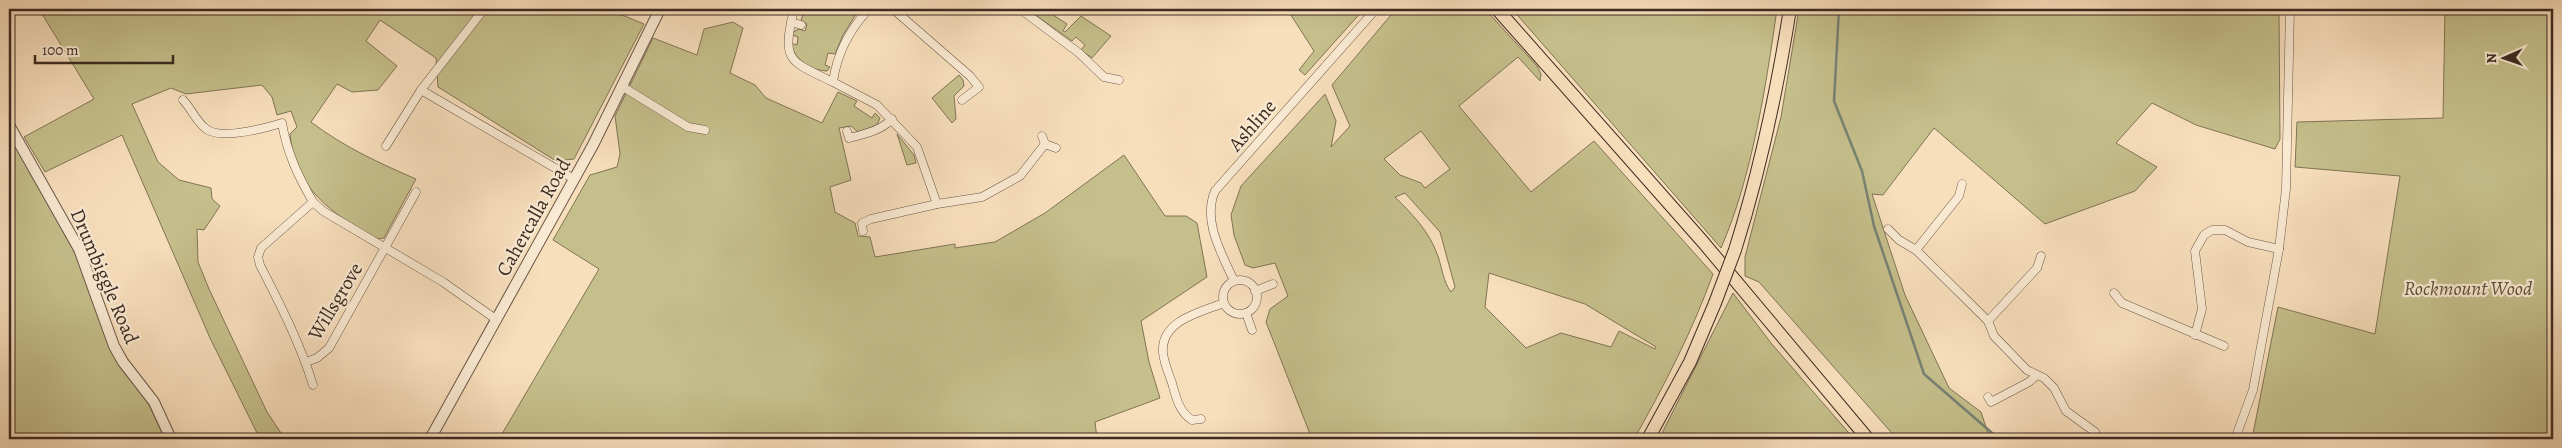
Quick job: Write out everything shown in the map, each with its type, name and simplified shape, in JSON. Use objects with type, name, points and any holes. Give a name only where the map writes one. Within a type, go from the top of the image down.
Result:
[{"type":"main road","points":[[1497,9],[1699,238],[1868,439]]},
{"type":"main road","points":[[1648,439],[1690,362],[1736,250],[1762,154],[1777,89],[1790,9]]},
{"type":"street","points":[[386,146],[421,90],[484,9]]},
{"type":"street","name":"Cahercalla Road","points":[[430,439],[574,180],[623,86],[660,9]]},
{"type":"street","points":[[794,9],[787,39],[788,50],[796,64],[877,105],[892,119],[917,147],[937,204]]},
{"type":"street","points":[[833,82],[837,61],[848,35],[869,9]]},
{"type":"street","points":[[893,9],[970,76],[979,87],[962,100]]},
{"type":"street","points":[[1020,9],[1079,53],[1104,77],[1119,80]]},
{"type":"street","name":"Ashline","points":[[1234,281],[1211,222],[1211,200],[1215,192],[1376,9]]},
{"type":"street","points":[[2235,439],[2253,390],[2279,249],[2286,189],[2290,9]]},
{"type":"street","points":[[791,22],[802,26]]},
{"type":"street","points":[[623,86],[688,127],[705,130]]},
{"type":"street","points":[[421,90],[574,180]]},
{"type":"street","name":"Willsgrove","points":[[183,100],[205,129],[215,133],[252,131],[282,123],[285,144],[294,170],[313,202],[323,211],[443,282],[497,320]]},
{"type":"street","points":[[847,131],[849,138],[871,132],[892,119]]},
{"type":"street","name":"Drumbiggle Road","points":[[9,125],[79,249],[114,346],[123,362],[154,402],[171,439]]},
{"type":"street","points":[[1042,136],[1046,144],[1056,148]]},
{"type":"street","points":[[863,231],[862,223],[871,219],[937,204],[982,197],[1001,188],[1020,176],[1046,144]]},
{"type":"street","points":[[1916,250],[1959,196],[1962,184]]},
{"type":"street","name":"Willsgrove","points":[[306,362],[318,358],[329,348],[416,192]]},
{"type":"street","name":"Willsgrove","points":[[313,202],[261,248],[258,257],[306,362],[313,385]]},
{"type":"street","points":[[1888,229],[1898,240],[1916,250],[1988,321],[1994,336],[2027,370],[2036,376],[2044,378],[2054,388],[2066,411],[2095,432],[2100,439]]},
{"type":"street","points":[[2195,335],[2202,310],[2195,250],[2204,235],[2212,230],[2224,230],[2248,242],[2279,249]]},
{"type":"street","points":[[1988,321],[2037,268],[2041,256]]},
{"type":"street","points":[[1234,281],[1248,282],[1255,291],[1255,304],[1246,313],[1232,312],[1224,303],[1224,290],[1234,281]]},
{"type":"street","points":[[1255,291],[1273,284]]},
{"type":"street","points":[[2114,293],[2122,302],[2224,346]]},
{"type":"street","points":[[1201,419],[1192,420],[1181,409],[1163,355],[1165,336],[1179,322],[1224,303]]},
{"type":"street","points":[[1246,313],[1252,330]]},
{"type":"street","points":[[1988,397],[1991,402],[2029,382],[2036,376]]},
{"type":"green space","points":[[39,9],[572,9],[577,12],[595,9],[628,17],[644,24],[574,159],[556,161],[438,87],[436,58],[380,20],[366,41],[397,66],[378,90],[352,92],[337,84],[311,122],[349,147],[416,179],[384,238],[376,239],[345,220],[318,198],[299,170],[293,154],[290,134],[297,127],[291,111],[277,115],[272,97],[262,85],[186,94],[171,88],[132,104],[158,162],[179,180],[211,188],[212,199],[220,206],[204,230],[197,229],[198,262],[267,412],[285,439],[260,439],[210,338],[122,135],[45,172],[24,137],[94,99]]},
{"type":"green space","points":[[801,9],[855,9],[858,11],[843,35],[835,54],[828,53],[825,65],[830,67],[827,71],[815,69],[804,63],[793,49],[791,43],[797,45],[798,37],[792,35],[793,32],[799,29],[805,31],[807,24],[801,21],[804,10]]},
{"type":"green space","points":[[1027,9],[1044,9],[1067,24],[1063,31],[1065,32],[1081,16],[1111,36],[1092,58],[1081,50],[1085,45],[1076,37],[1072,41]]},
{"type":"green space","points":[[1287,9],[1364,9],[1305,75],[1299,70],[1314,51]]},
{"type":"green space","points":[[1396,9],[1485,9],[1537,66],[1541,74],[1540,81],[1518,57],[1459,106],[1531,192],[1594,141],[1713,274],[1677,358],[1634,439],[1312,439],[1266,322],[1270,309],[1288,296],[1275,263],[1253,268],[1245,265],[1234,235],[1231,215],[1241,186],[1325,94],[1336,121],[1331,147],[1350,126],[1332,85]],"holes":[[[1421,131],[1450,169],[1425,188],[1421,183],[1400,175],[1384,159]],[[1405,193],[1440,232],[1455,287],[1451,292],[1430,239],[1414,217],[1395,197]],[[1489,273],[1585,304],[1656,347],[1655,349],[1619,331],[1611,347],[1561,333],[1526,348],[1485,307]]]},
{"type":"green space","points":[[1512,9],[1777,9],[1763,100],[1749,161],[1732,221],[1721,248]]},
{"type":"green space","points":[[1799,9],[2204,9],[2204,12],[2279,13],[2280,139],[2275,149],[2196,125],[2152,103],[2116,143],[2157,167],[2135,191],[2045,224],[1934,128],[1883,195],[1872,194],[1905,295],[1949,388],[1981,412],[1990,439],[1897,439],[1759,282],[1745,276],[1745,257],[1781,117]]},
{"type":"green space","name":"Rockmount Wood","points":[[2445,9],[2553,9],[2553,439],[2252,439],[2278,307],[2375,334],[2400,176],[2295,167],[2297,122],[2443,118]]},
{"type":"green space","points":[[733,22],[743,28],[730,73],[755,85],[766,98],[822,123],[838,92],[857,101],[854,106],[872,118],[875,113],[880,118],[877,125],[858,132],[851,126],[839,128],[851,180],[830,187],[835,212],[855,223],[858,236],[870,237],[875,257],[955,244],[955,248],[995,242],[1045,213],[1124,155],[1165,216],[1186,216],[1197,223],[1207,277],[1141,321],[1149,362],[1160,398],[1095,422],[1097,439],[499,439],[599,269],[553,240],[590,175],[617,167],[620,154],[615,116],[653,38],[697,55],[704,29]]},
{"type":"green space","points":[[959,75],[963,80],[964,86],[954,96],[956,119],[952,123],[932,98]]},
{"type":"green space","points":[[9,134],[75,253],[112,353],[149,405],[165,439],[9,439]]},
{"type":"green space","points":[[897,134],[914,155],[916,163],[907,165]]},
{"type":"green space","points":[[1733,293],[1771,343],[1854,439],[1659,439]]},
{"type":"waterway","points":[[1839,9],[1834,101],[1862,171],[1874,226],[1924,374],[1999,439]]}]
